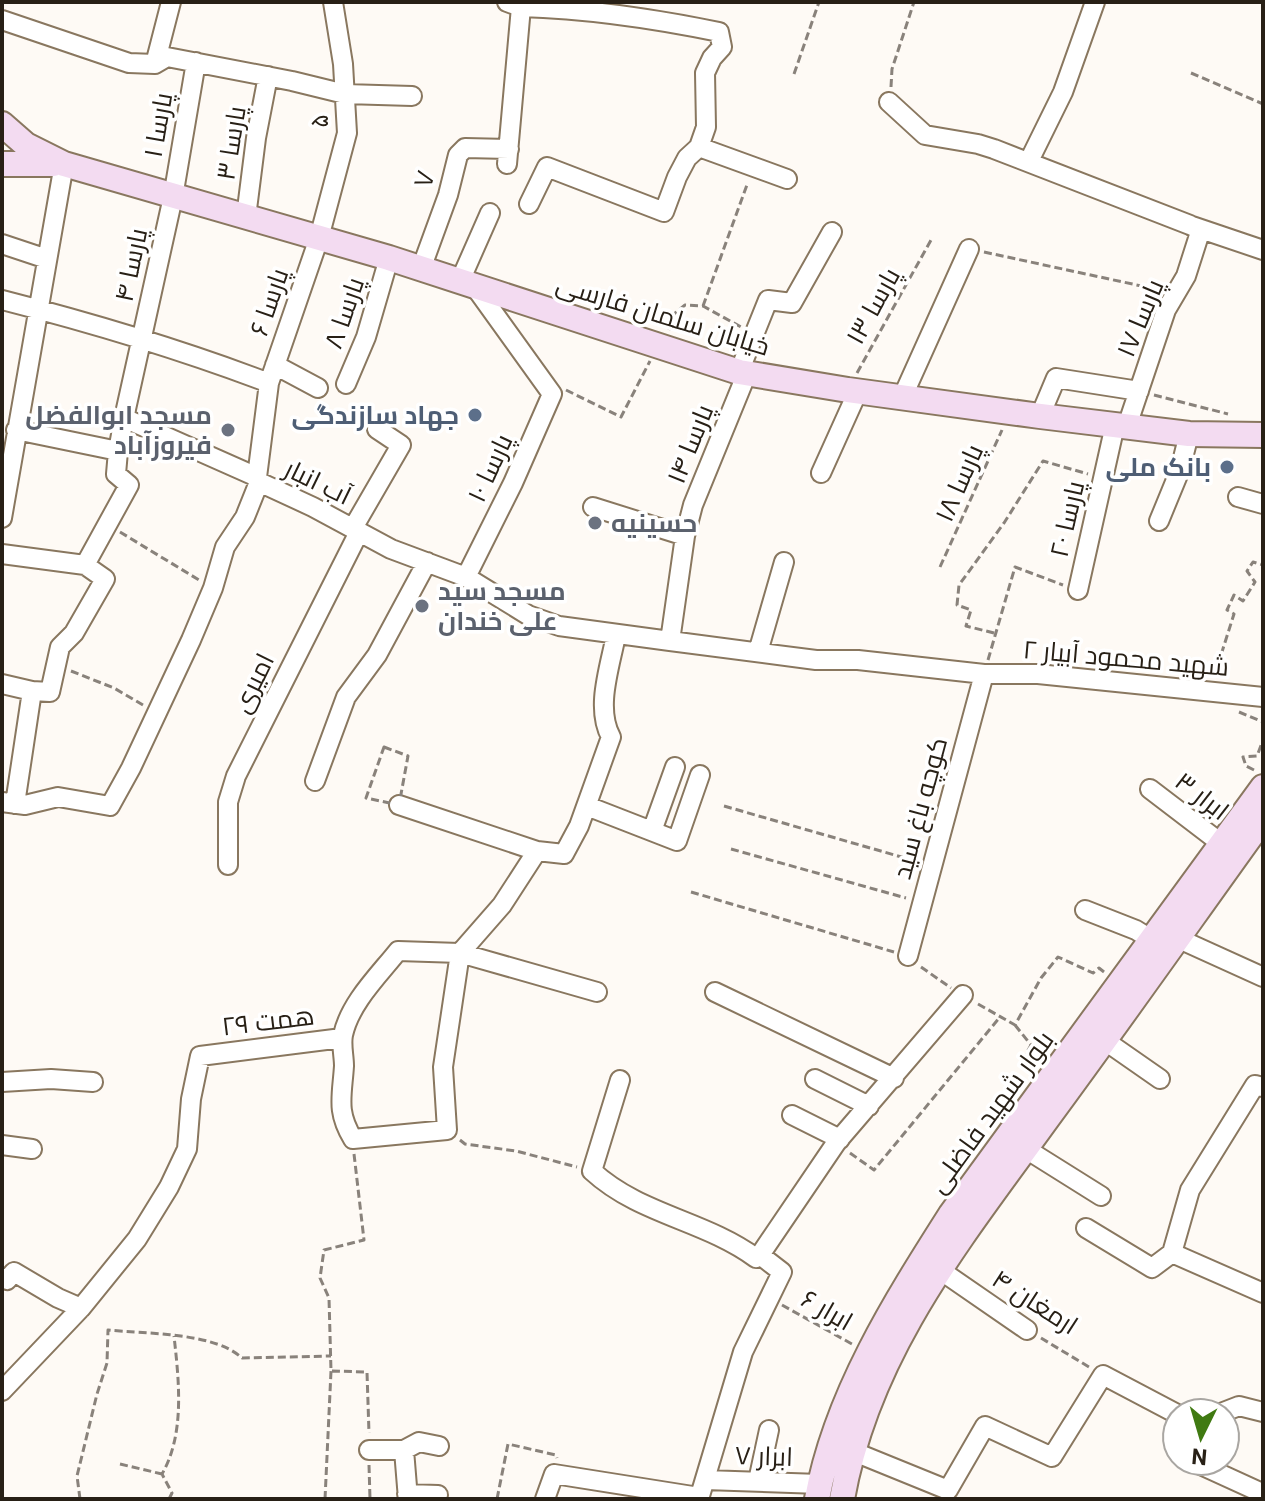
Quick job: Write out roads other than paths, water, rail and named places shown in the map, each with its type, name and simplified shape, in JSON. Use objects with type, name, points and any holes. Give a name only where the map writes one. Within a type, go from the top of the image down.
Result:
[{"type":"main road","name":"خیابان سلمان فارسی","points":[[2,124],[26,145],[64,164],[389,258],[660,348],[743,372],[853,391],[1040,416],[1189,434],[1263,435]]},
{"type":"main road","name":"خیابان سلمان فارسی","points":[[2,164],[64,164]]},
{"type":"main road","name":"بلوار شهید فاضلی","points":[[842,1499],[852,1451],[852,1414],[959,1238],[1104,1040],[1222,844],[1263,787]]},
{"type":"main road","name":"بلوار شهید فاضلی","points":[[818,1492],[852,1414],[869,1354],[951,1214],[1121,983],[1164,939],[1263,819]]},
{"type":"street","points":[[155,64],[171,2]]},
{"type":"street","name":"۵","points":[[319,238],[347,133],[343,64],[333,2]]},
{"type":"street","points":[[1029,161],[1063,92],[1095,2]]},
{"type":"street","points":[[514,5],[587,9],[719,32],[722,47],[705,73],[706,127],[699,147],[687,158],[664,212],[547,167],[529,204]]},
{"type":"street","name":"۷","points":[[421,269],[448,195],[458,155],[465,148],[508,156],[514,5]]},
{"type":"street","points":[[2,20],[129,63],[155,64],[167,57],[345,94],[412,96]]},
{"type":"street","name":"پارسا ۱","points":[[173,197],[196,62]]},
{"type":"street","name":"پارسا ۳","points":[[246,217],[268,76]]},
{"type":"street","points":[[889,102],[925,135],[978,144],[1029,161],[1190,225],[1263,250]]},
{"type":"street","points":[[699,147],[787,179]]},
{"type":"street","points":[[2,518],[5,472],[16,430],[64,164]]},
{"type":"street","name":"پارسا ۴","points":[[118,451],[173,197]]},
{"type":"street","points":[[468,284],[490,213]]},
{"type":"street","name":"پارسا ۱۷","points":[[1121,425],[1139,391],[1166,310],[1186,276],[1190,225]]},
{"type":"street","name":"پارسا ۱۴","points":[[670,641],[685,536],[707,466],[768,300],[792,303],[832,232]]},
{"type":"street","name":"پارسا ۶","points":[[9,803],[25,805],[58,797],[110,806],[131,768],[213,588],[225,547],[245,517],[258,479],[272,374],[319,238]]},
{"type":"street","points":[[2,244],[47,259]]},
{"type":"street","points":[[902,398],[969,249]]},
{"type":"street","name":"پارسا ۸","points":[[346,384],[366,337],[389,258]]},
{"type":"street","name":"پارسا ۱۰","points":[[466,577],[513,483],[552,394],[468,284]]},
{"type":"street","points":[[2,300],[141,342],[318,388]]},
{"type":"street","points":[[1040,416],[1056,378],[1139,391]]},
{"type":"street","points":[[821,473],[853,391]]},
{"type":"street","name":"آب انبار","points":[[124,418],[258,479],[356,530]]},
{"type":"street","name":"پارسا ۲۰","points":[[1078,590],[1103,477],[1121,425]]},
{"type":"street","name":"امیری","points":[[228,865],[228,802],[236,776],[401,445],[377,429]]},
{"type":"street","points":[[16,430],[118,451],[116,474],[129,485],[85,565]]},
{"type":"street","points":[[1159,521],[1180,470],[1189,434]]},
{"type":"street","points":[[1238,497],[1263,504]]},
{"type":"street","points":[[593,507],[685,536]]},
{"type":"street","points":[[356,530],[391,549],[466,577]]},
{"type":"street","points":[[2,554],[85,565],[105,579],[58,656],[50,692],[2,684]]},
{"type":"street","points":[[315,781],[346,697],[377,655],[427,562]]},
{"type":"street","points":[[758,652],[784,562]]},
{"type":"street","name":"شهید محمود آبیار ۲","points":[[466,577],[539,619],[559,626],[616,635],[816,660],[894,662],[984,674],[1038,674],[1263,697]]},
{"type":"street","points":[[399,805],[537,851],[564,854],[587,806],[611,737],[604,724],[605,697],[616,635]]},
{"type":"street","name":"کوچه باغ سید","points":[[908,956],[930,865],[984,674]]},
{"type":"street","points":[[9,803],[32,691]]},
{"type":"street","points":[[652,831],[675,767]]},
{"type":"street","points":[[587,806],[677,841],[700,775]]},
{"type":"street","name":"ابرار ۳","points":[[1150,789],[1222,844]]},
{"type":"street","points":[[537,851],[502,905],[460,953],[443,1067],[447,1130],[353,1139],[343,1122],[340,1095],[344,1067],[342,1038],[366,990],[398,951],[460,953],[597,992]]},
{"type":"street","points":[[1085,910],[1263,977]]},
{"type":"street","points":[[715,992],[894,1078]]},
{"type":"street","points":[[620,1080],[592,1171],[607,1185],[646,1207],[713,1232],[756,1258],[838,1141],[963,995]]},
{"type":"street","name":"همت ۲۹","points":[[81,1308],[137,1239],[169,1187],[187,1149],[191,1099],[200,1056],[342,1038]]},
{"type":"street","points":[[1104,1040],[1160,1079]]},
{"type":"street","points":[[2,1082],[51,1079],[93,1082]]},
{"type":"street","points":[[815,1079],[869,1106]]},
{"type":"street","points":[[1086,1228],[1152,1268],[1172,1253],[1190,1190],[1259,1086]]},
{"type":"street","points":[[792,1115],[838,1141]]},
{"type":"street","points":[[2,1145],[32,1149]]},
{"type":"street","points":[[1026,1149],[1101,1196]]},
{"type":"street","points":[[1172,1253],[1263,1293]]},
{"type":"street","points":[[701,1492],[743,1352],[782,1272],[760,1255]]},
{"type":"street","name":"ارمغان ۴","points":[[940,1270],[1027,1330]]},
{"type":"street","points":[[2,1278],[7,1280],[14,1272],[81,1308],[2,1391]]},
{"type":"street","points":[[852,1451],[948,1490],[985,1426],[1052,1457],[1103,1375],[1161,1406]]},
{"type":"street","points":[[1241,1406],[1263,1412]]},
{"type":"street","points":[[758,1481],[769,1430]]},
{"type":"street","points":[[369,1450],[404,1450],[419,1442],[439,1446]]},
{"type":"street","points":[[404,1450],[408,1497],[438,1495]]},
{"type":"street","name":"ابرار ۷","points":[[545,1499],[554,1474],[701,1492],[758,1481],[818,1492]]},
{"type":"street","points":[[1229,1477],[1263,1492],[1260,1499]]},
{"type":"place","name":"جهاد سازندگی","points":[[475,415]]},
{"type":"place","name":"مسجد ابوالفضل فیروزآباد","points":[[228,430]]},
{"type":"place","name":"بانک ملی","points":[[1227,467]]},
{"type":"place","name":"حسینیه","points":[[595,523]]},
{"type":"place","name":"مسجد سید علی خندان","points":[[422,606]]}]
